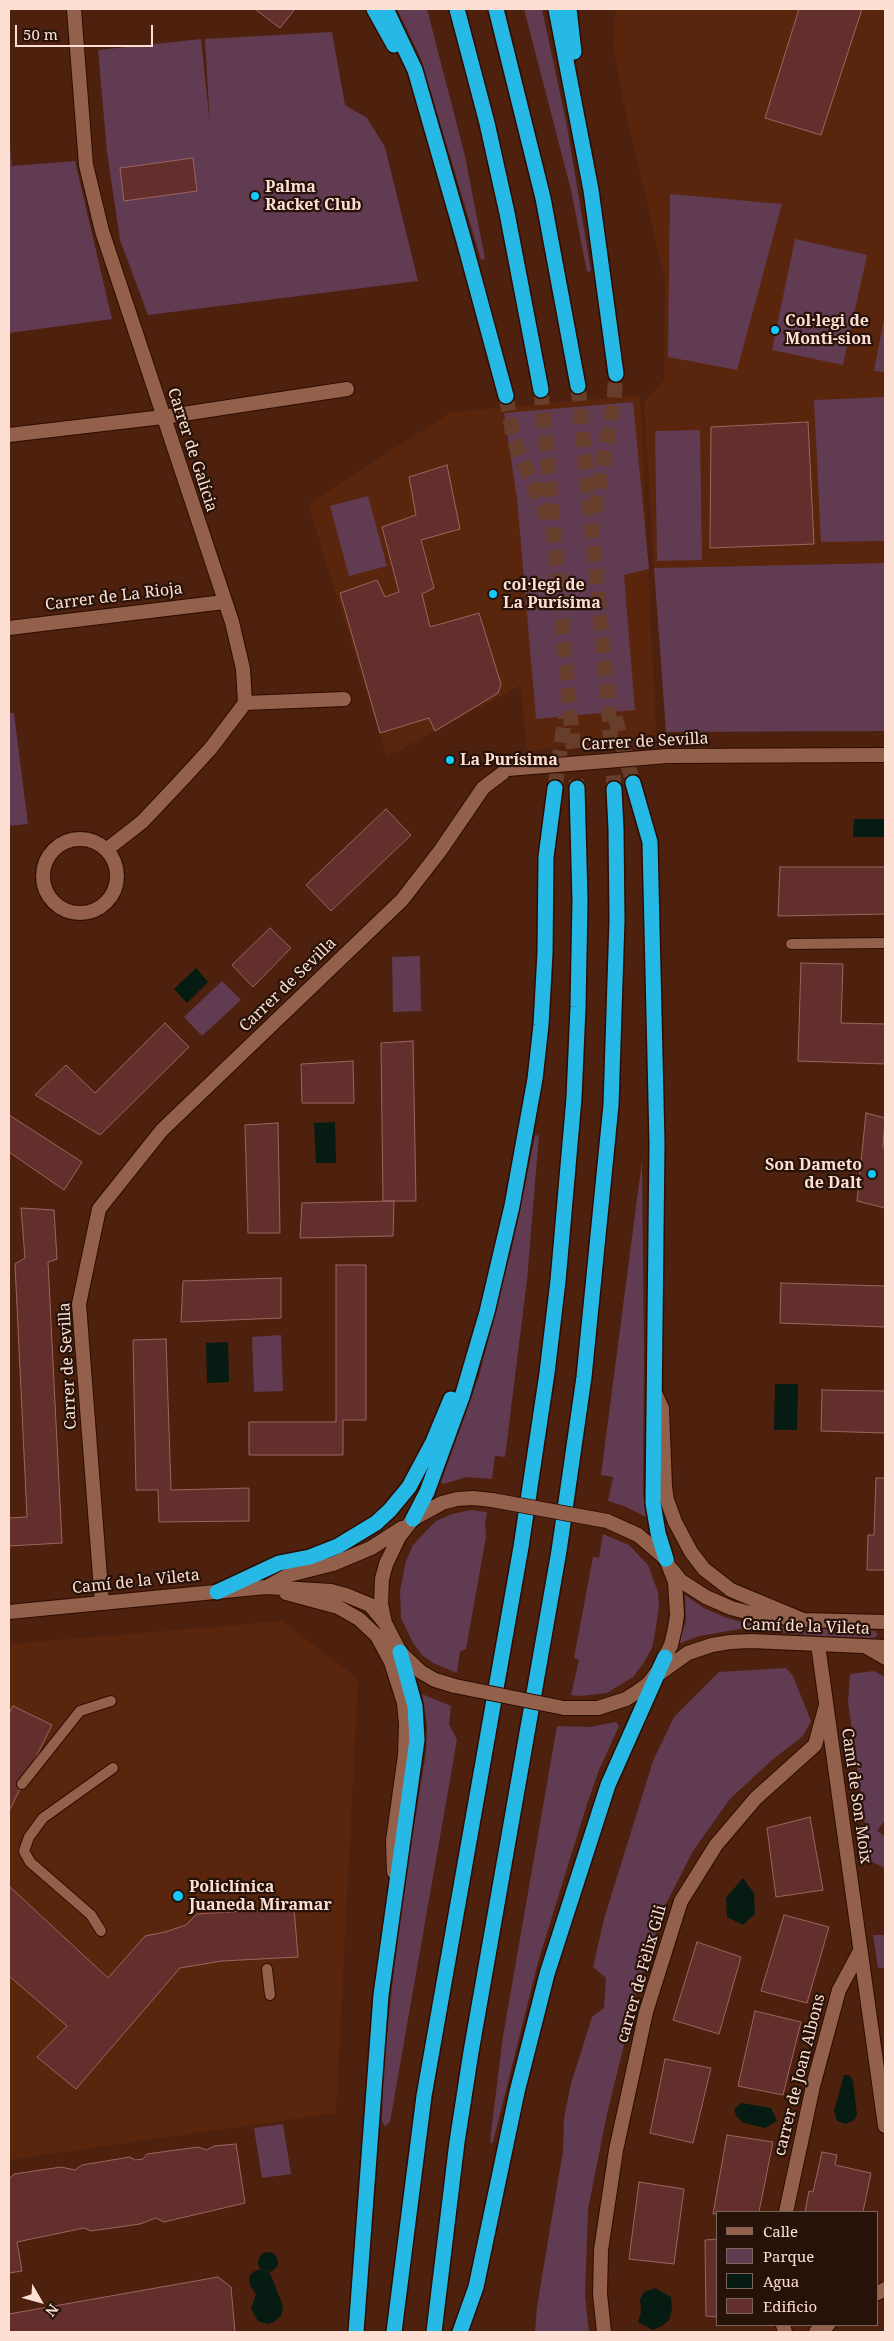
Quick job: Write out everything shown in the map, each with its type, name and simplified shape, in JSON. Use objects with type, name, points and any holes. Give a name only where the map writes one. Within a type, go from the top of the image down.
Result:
[{"type":"highway","points":[[374,9],[429,117]]},
{"type":"highway","points":[[386,9],[408,54],[429,117],[506,396]]},
{"type":"highway","points":[[457,9],[485,115],[507,213],[541,390]]},
{"type":"highway","points":[[496,9],[543,198],[578,386]]},
{"type":"highway","points":[[556,9],[579,121],[600,252],[616,374]]},
{"type":"highway","points":[[569,9],[579,121]]},
{"type":"highway","points":[[634,783],[650,842],[657,1143],[653,1503],[658,1533],[668,1564]]},
{"type":"highway","points":[[410,1522],[427,1492],[448,1439],[487,1312],[512,1206],[534,1079],[544,982],[546,857],[555,788]]},
{"type":"highway","points":[[394,2332],[424,2096],[521,1547],[541,1416],[558,1281],[574,1107],[578,1007],[580,900],[577,788]]},
{"type":"highway","points":[[434,2332],[457,2142],[471,2052],[552,1589],[585,1368],[611,1105],[617,920],[614,789]]},
{"type":"highway","points":[[217,1592],[278,1563],[310,1557],[338,1546],[363,1532],[390,1510],[409,1487],[433,1442],[487,1312]]},
{"type":"highway","points":[[356,2332],[380,1996],[415,1754],[417,1722],[400,1652]]},
{"type":"highway","points":[[460,2332],[476,2287],[515,2102],[550,1966],[608,1785],[653,1679],[665,1657]]},
{"type":"street","name":"Carrer de Galícia","points":[[74,9],[86,165],[102,231],[232,622],[243,669],[245,703]]},
{"type":"street","points":[[9,436],[163,417],[347,389]]},
{"type":"street","name":"Carrer de La Rioja","points":[[9,628],[224,602]]},
{"type":"street","points":[[106,850],[142,822],[178,784],[211,748],[245,703],[344,699]]},
{"type":"street","name":"Carrer de Sevilla","points":[[102,1603],[79,1304],[99,1210],[162,1130],[402,900],[440,852],[483,788],[508,769],[668,756],[885,754]]},
{"type":"street","points":[[84,839],[96,843],[106,850],[114,860],[117,872],[112,896],[99,908],[82,914],[58,907],[50,899],[44,888],[45,864],[51,853],[60,845],[72,840],[84,839]]},
{"type":"street","points":[[654,1390],[662,1408],[667,1500],[675,1522],[691,1552],[704,1569],[731,1590],[803,1620]]},
{"type":"street","name":"Camí de la Vileta","points":[[266,1587],[290,1575],[333,1564],[371,1548],[442,1503],[457,1499],[473,1498],[606,1521],[638,1535],[668,1564],[681,1581],[699,1593],[726,1606],[750,1613],[803,1620],[885,1622]]},
{"type":"street","points":[[385,1623],[381,1604],[382,1579],[392,1549],[410,1522]]},
{"type":"street","points":[[665,1657],[671,1645],[677,1615],[674,1582],[668,1564]]},
{"type":"street","points":[[266,1587],[349,1612],[372,1630],[391,1662],[404,1703],[406,1731],[404,1763],[393,1841],[394,1889]]},
{"type":"street","name":"Camí de la Vileta","points":[[9,1612],[266,1587],[331,1591],[370,1605],[385,1623],[400,1652],[421,1672],[435,1680],[455,1686],[564,1708],[598,1708],[626,1699],[678,1658],[712,1645],[751,1641],[885,1647]]},
{"type":"street","name":"Camí de Son Moix","points":[[818,1645],[860,1951]]},
{"type":"street","name":"carrer de Fèlix Gili","points":[[604,2332],[600,2294],[600,2250],[616,2150],[646,2012],[681,1901],[722,1838],[756,1798],[815,1745],[826,1705]]},
{"type":"street","points":[[860,1951],[885,2126]]},
{"type":"street","name":"carrer de Joan Albons","points":[[786,2211],[813,2086],[839,1990],[860,1951]]},
{"type":"lane","points":[[791,944],[885,943]]},
{"type":"lane","points":[[858,1647],[872,1650],[885,1659]]},
{"type":"lane","points":[[885,1654],[885,1659]]},
{"type":"lane","points":[[22,1784],[80,1711],[111,1701]]},
{"type":"lane","points":[[101,1931],[90,1915],[30,1862],[24,1851],[29,1837],[43,1818],[113,1768]]},
{"type":"lane","points":[[267,1969],[270,1995]]},
{"type":"shaded area","name":"Col·legi de Monti-sion","points":[[616,9],[885,9],[885,563],[654,568],[644,402],[664,380],[665,280],[624,105],[613,44]]},
{"type":"shaded area","name":"col·legi de La Purísima","points":[[640,395],[656,735],[527,751],[521,685],[387,757],[308,504],[451,412]]},
{"type":"shaded area","name":"Policlínica Juaneda Miramar","points":[[282,1621],[358,1679],[336,2113],[9,2160],[9,1644]]},
{"type":"green space","points":[[397,9],[427,9],[465,156],[485,259],[481,260],[421,59]]},
{"type":"green space","points":[[524,9],[542,9],[567,126],[591,271],[587,272],[571,190]]},
{"type":"green space","name":"Palma Racket Club","points":[[332,32],[345,105],[367,118],[385,147],[418,281],[148,315],[120,240],[107,152],[98,50],[201,39],[210,125],[205,39]]},
{"type":"green space","points":[[9,136],[12,166],[75,161],[112,319],[9,333]]},
{"type":"green space","points":[[670,194],[782,204],[737,370],[668,357]]},
{"type":"green space","points":[[795,239],[867,255],[843,365],[772,350]]},
{"type":"green space","points":[[885,314],[885,372],[874,371]]},
{"type":"green space","points":[[885,397],[885,541],[821,542],[814,400]]},
{"type":"green space","points":[[633,402],[649,569],[624,575],[635,710],[536,719],[517,499],[504,413]]},
{"type":"green space","points":[[700,430],[702,560],[657,561],[655,431]]},
{"type":"green space","points":[[368,496],[387,566],[349,576],[330,506]]},
{"type":"green space","points":[[885,563],[885,731],[666,732],[654,568]]},
{"type":"green space","points":[[9,713],[14,713],[28,824],[9,826]]},
{"type":"green space","points":[[420,956],[421,1011],[393,1012],[392,957]]},
{"type":"green space","points":[[222,981],[241,1000],[202,1036],[184,1017]]},
{"type":"green space","points":[[539,1135],[527,1280],[505,1457],[495,1456],[492,1479],[467,1477],[443,1484],[441,1482],[479,1376],[512,1247],[535,1136]]},
{"type":"green space","points":[[642,1161],[643,1493],[646,1517],[624,1506],[608,1501],[613,1477],[601,1475]]},
{"type":"green space","points":[[281,1335],[283,1391],[254,1392],[252,1337]]},
{"type":"green space","points":[[471,1510],[487,1512],[485,1524],[486,1537],[466,1649],[460,1651],[457,1673],[433,1663],[422,1655],[413,1643],[401,1618],[400,1591],[406,1561],[413,1545],[436,1521],[452,1514]]},
{"type":"green space","points":[[603,1534],[629,1545],[648,1565],[658,1592],[659,1606],[655,1633],[652,1648],[633,1677],[607,1693],[571,1695],[579,1660],[574,1658],[593,1557],[599,1558]]},
{"type":"green space","points":[[685,1595],[704,1608],[742,1622],[821,1629],[875,1631],[878,1635],[874,1638],[820,1636],[740,1629],[699,1636],[678,1644],[686,1621]]},
{"type":"green space","points":[[786,1668],[793,1676],[811,1721],[803,1736],[772,1760],[730,1799],[693,1851],[666,1904],[640,1980],[607,2114],[588,2209],[585,2296],[589,2332],[535,2332],[537,2307],[563,2151],[564,2118],[571,2084],[592,2017],[604,2008],[606,1978],[593,1967],[604,1919],[653,1761],[674,1717],[719,1672]]},
{"type":"green space","points":[[874,1671],[885,1677],[885,1820],[877,1831],[885,1836],[885,1868],[870,1861],[848,1702],[850,1674]]},
{"type":"green space","points":[[422,1694],[451,1706],[449,1724],[457,1740],[390,2122],[385,2126],[382,2122],[383,2072],[393,1978],[406,1875],[426,1752],[427,1724]]},
{"type":"green space","points":[[616,1722],[619,1726],[599,1770],[587,1804],[538,1962],[491,2144],[503,2036],[557,1726],[589,1727]]},
{"type":"green space","points":[[873,1935],[885,1935],[885,1968],[878,1968]]},
{"type":"green space","points":[[283,2124],[291,2174],[262,2178],[254,2128]]},
{"type":"water","points":[[854,819],[885,819],[885,837],[853,837]]},
{"type":"water","points":[[196,968],[208,982],[187,1003],[174,989]]},
{"type":"water","points":[[335,1122],[336,1163],[316,1163],[314,1123]]},
{"type":"water","points":[[228,1342],[229,1382],[207,1383],[206,1343]]},
{"type":"water","points":[[775,1384],[798,1384],[797,1430],[774,1430]]},
{"type":"water","points":[[743,1878],[754,1893],[755,1914],[743,1925],[727,1917],[726,1898]]},
{"type":"water","points":[[844,2075],[849,2075],[853,2080],[857,2115],[854,2120],[846,2124],[837,2121],[834,2111]]},
{"type":"water","points":[[741,2103],[771,2108],[777,2121],[765,2128],[744,2123],[737,2117],[734,2110]]},
{"type":"water","points":[[268,2252],[275,2255],[278,2262],[275,2269],[268,2272],[261,2269],[258,2262],[261,2255]]},
{"type":"water","points":[[260,2269],[270,2273],[283,2306],[281,2316],[274,2322],[267,2324],[258,2321],[251,2309],[256,2294],[250,2285],[249,2277],[253,2272]]},
{"type":"water","points":[[655,2288],[671,2297],[672,2310],[669,2320],[653,2330],[638,2322],[641,2312],[640,2299],[644,2292]]},
{"type":"building","points":[[255,9],[295,9],[280,28]]},
{"type":"building","points":[[799,9],[862,9],[821,135],[765,118]]},
{"type":"building","points":[[193,158],[197,191],[124,201],[120,168]]},
{"type":"building","points":[[808,422],[814,544],[710,548],[711,427]]},
{"type":"building","points":[[447,465],[460,529],[421,540],[434,588],[422,594],[430,627],[479,613],[501,684],[498,693],[435,731],[429,718],[380,733],[340,593],[377,580],[385,597],[399,592],[382,527],[416,515],[409,477]]},
{"type":"building","points":[[386,809],[411,835],[331,911],[306,885]]},
{"type":"building","points":[[780,867],[885,867],[885,914],[778,916]]},
{"type":"building","points":[[270,928],[291,948],[253,987],[232,965]]},
{"type":"building","points":[[801,963],[843,964],[841,1023],[885,1024],[885,1064],[798,1061]]},
{"type":"building","points":[[165,1023],[189,1047],[100,1135],[35,1095],[66,1065],[95,1093]]},
{"type":"building","points":[[413,1041],[416,1201],[383,1201],[381,1043]]},
{"type":"building","points":[[353,1061],[354,1103],[302,1103],[301,1064]]},
{"type":"building","name":"Son Dameto de Dalt","points":[[866,1113],[885,1118],[883,1148],[885,1148],[885,1208],[857,1201]]},
{"type":"building","points":[[9,1115],[82,1162],[64,1190],[9,1152]]},
{"type":"building","points":[[278,1123],[280,1233],[248,1233],[245,1125]]},
{"type":"building","points":[[394,1201],[393,1236],[300,1238],[302,1203]]},
{"type":"building","points":[[21,1208],[54,1210],[57,1259],[48,1262],[62,1543],[9,1546],[9,1518],[27,1517],[15,1264],[25,1258]]},
{"type":"building","points":[[336,1265],[366,1265],[366,1420],[343,1420],[343,1455],[249,1455],[249,1422],[336,1422]]},
{"type":"building","points":[[281,1278],[281,1318],[181,1322],[183,1281]]},
{"type":"building","points":[[781,1283],[885,1286],[885,1327],[780,1323]]},
{"type":"building","points":[[166,1339],[171,1490],[249,1488],[249,1521],[159,1522],[158,1490],[136,1490],[133,1340]]},
{"type":"building","points":[[822,1390],[885,1391],[885,1433],[821,1431]]},
{"type":"building","points":[[876,1478],[885,1478],[885,1570],[867,1570],[868,1535],[874,1535]]},
{"type":"building","points":[[13,1706],[52,1725],[9,1811],[9,1714]]},
{"type":"building","points":[[810,1817],[823,1890],[776,1897],[767,1828]]},
{"type":"building","points":[[9,1886],[108,1978],[145,1936],[186,1925],[197,1914],[294,1908],[298,1957],[222,1961],[180,1968],[76,2089],[37,2057],[67,2026],[9,1976]]},
{"type":"building","points":[[784,1915],[829,1927],[807,2003],[761,1991]]},
{"type":"building","points":[[697,1942],[741,1957],[719,2034],[673,2020]]},
{"type":"building","points":[[755,2011],[801,2022],[783,2095],[738,2086]]},
{"type":"building","points":[[665,2059],[711,2068],[693,2143],[650,2133]]},
{"type":"building","points":[[727,2135],[773,2142],[759,2211],[716,2211],[716,2214],[713,2214]]},
{"type":"building","points":[[236,2144],[245,2203],[164,2222],[156,2218],[140,2224],[91,2231],[84,2228],[17,2242],[22,2271],[9,2273],[9,2179],[14,2174],[61,2167],[75,2170],[82,2165],[130,2157],[135,2160],[143,2159],[147,2154],[198,2147],[207,2150],[214,2146]]},
{"type":"building","points":[[822,2152],[837,2155],[835,2165],[871,2173],[863,2211],[805,2211],[809,2191],[813,2192]]},
{"type":"building","points":[[639,2182],[684,2189],[674,2264],[629,2259]]},
{"type":"building","points":[[716,2239],[716,2317],[706,2316],[705,2240]]},
{"type":"building","points":[[218,2277],[231,2287],[235,2332],[9,2332],[9,2314]]},
{"type":"tunnel","points":[[595,511],[614,399],[616,374]]},
{"type":"tunnel","points":[[578,386],[607,687],[614,789]]},
{"type":"tunnel","points":[[541,390],[577,788]]},
{"type":"tunnel","points":[[506,396],[514,441],[549,521]]},
{"type":"tunnel","points":[[555,788],[565,716]]},
{"type":"tunnel","points":[[615,717],[633,783]]},
{"type":"place","name":"Palma Racket Club","points":[[255,196]]},
{"type":"place","name":"Col·legi de Monti-sion","points":[[775,330]]},
{"type":"place","name":"col·legi de La Purísima","points":[[493,594]]},
{"type":"place","name":"La Purísima","points":[[450,760]]},
{"type":"place","name":"Son Dameto de Dalt","points":[[872,1174]]},
{"type":"place","name":"Policlínica Juaneda Miramar","points":[[178,1896]]}]
